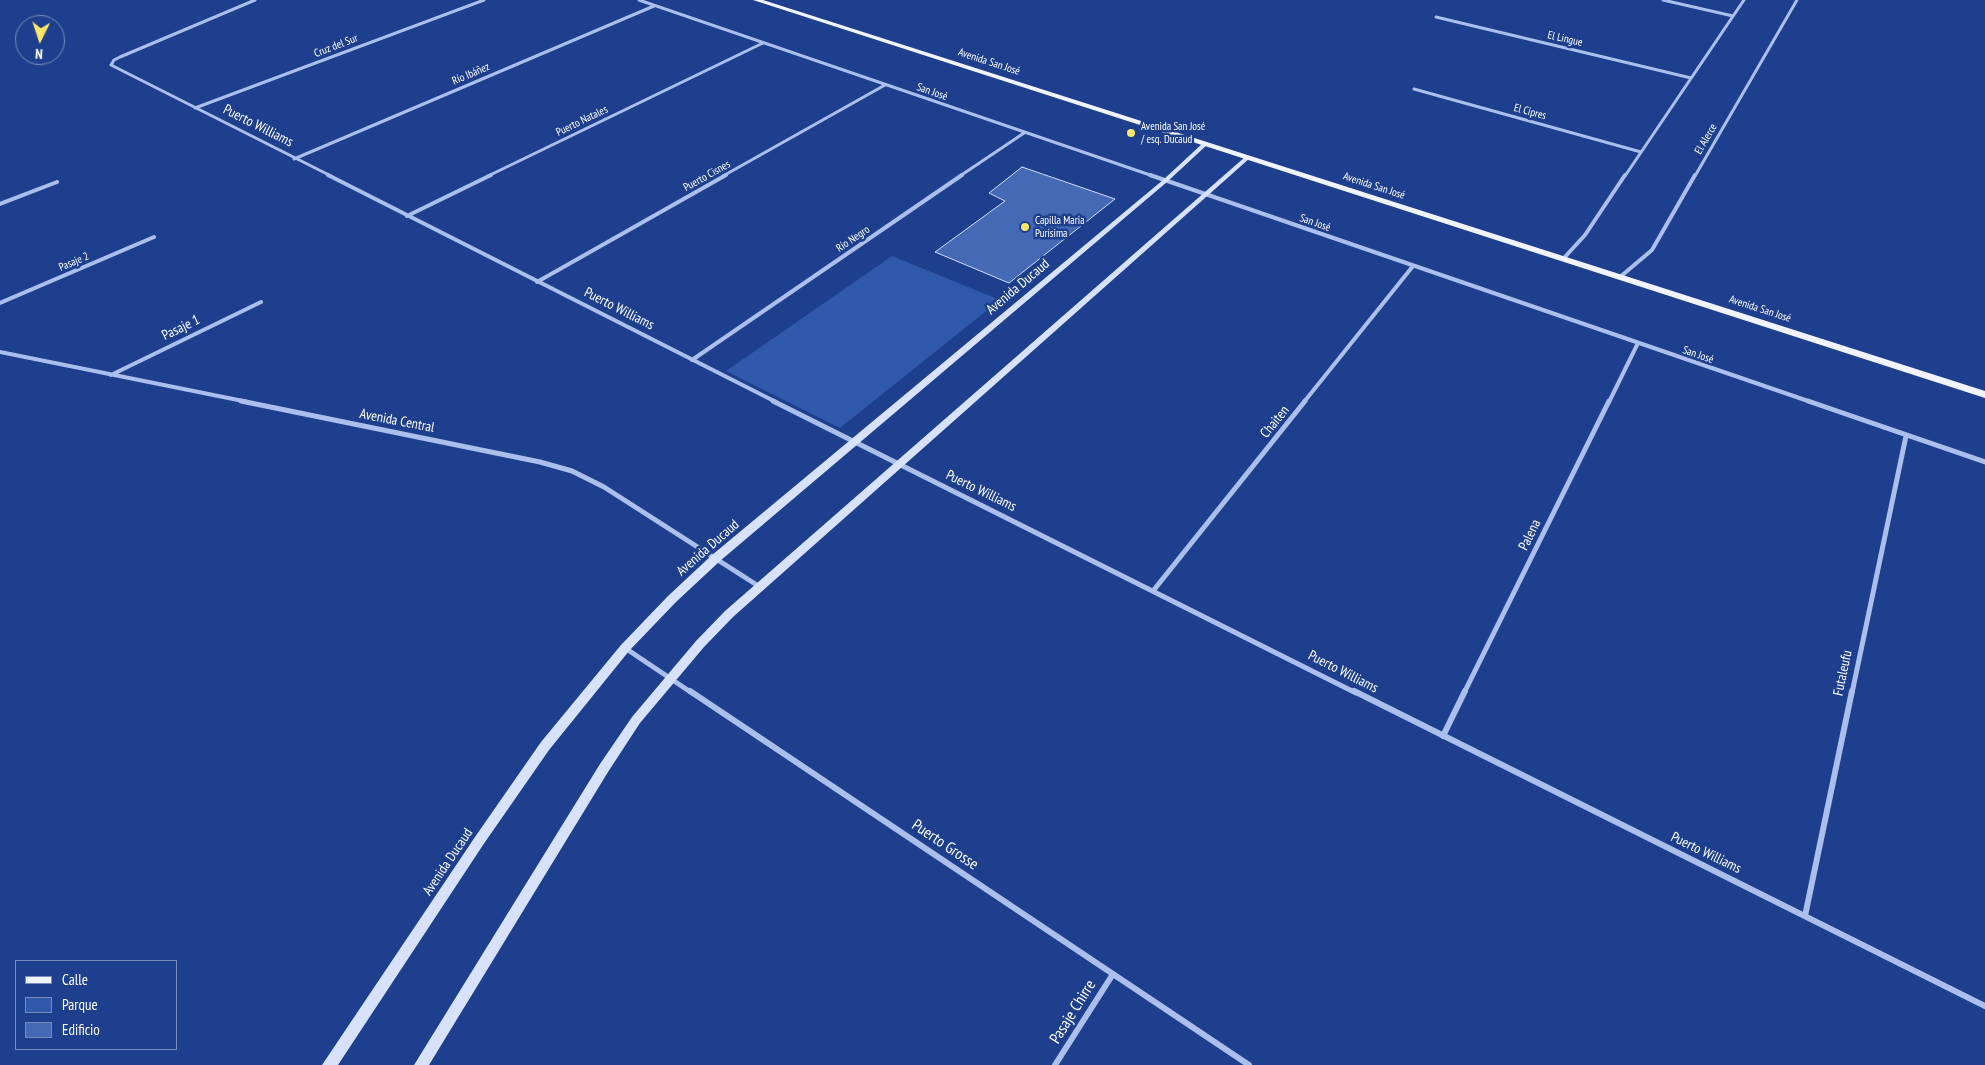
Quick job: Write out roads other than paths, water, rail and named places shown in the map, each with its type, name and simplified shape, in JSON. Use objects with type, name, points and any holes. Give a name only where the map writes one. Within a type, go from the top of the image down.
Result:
[{"type":"main road","name":"Avenida San José","points":[[756,0],[1985,395]]},
{"type":"street","name":"Puerto Williams","points":[[255,0],[120,57],[111,63],[112,67],[899,465],[1985,1006]]},
{"type":"street","name":"Cruz del Sur","points":[[195,108],[484,0]]},
{"type":"street","name":"San José","points":[[639,0],[1985,462]]},
{"type":"street","points":[[1663,0],[1733,16]]},
{"type":"street","points":[[1563,259],[1584,235],[1744,0]]},
{"type":"street","name":"El Alerce","points":[[1620,278],[1652,250],[1797,0]]},
{"type":"street","name":"Río Ibáñez","points":[[294,159],[654,5]]},
{"type":"street","name":"El Lingue","points":[[1436,17],[1691,78]]},
{"type":"street","name":"Puerto Natales","points":[[407,216],[763,43]]},
{"type":"street","name":"Puerto Cisnes","points":[[537,282],[886,85]]},
{"type":"street","name":"El Cipres","points":[[1414,89],[1641,152]]},
{"type":"street","name":"Río Negro","points":[[692,360],[1024,133]]},
{"type":"street","name":"Avenida Ducaud","points":[[329,1065],[545,746],[625,648],[672,599],[716,558],[1165,181],[1205,144]]},
{"type":"street","points":[[421,1065],[604,768],[636,720],[670,677],[700,644],[760,587],[1247,158]]},
{"type":"street","points":[[0,204],[57,182]]},
{"type":"street","name":"Pasaje 2","points":[[0,303],[154,237]]},
{"type":"street","name":"Chaiten","points":[[1154,591],[1413,266]]},
{"type":"street","name":"Pasaje 1","points":[[110,375],[261,302]]},
{"type":"street","name":"Palena","points":[[1443,736],[1638,343]]},
{"type":"street","name":"Avenida Central","points":[[0,352],[540,462],[572,471],[604,487],[760,587]]},
{"type":"street","name":"Futaleufu","points":[[1805,916],[1906,436]]},
{"type":"street","name":"Puerto Grosse","points":[[625,648],[1249,1065]]},
{"type":"street","name":"Pasaje Chirre","points":[[1056,1065],[1113,974]]},
{"type":"place","name":"Avenida San José / esq. Ducaud","points":[[1131,133]]},
{"type":"place","name":"Capilla Maria Purisima","points":[[1025,227]]}]
